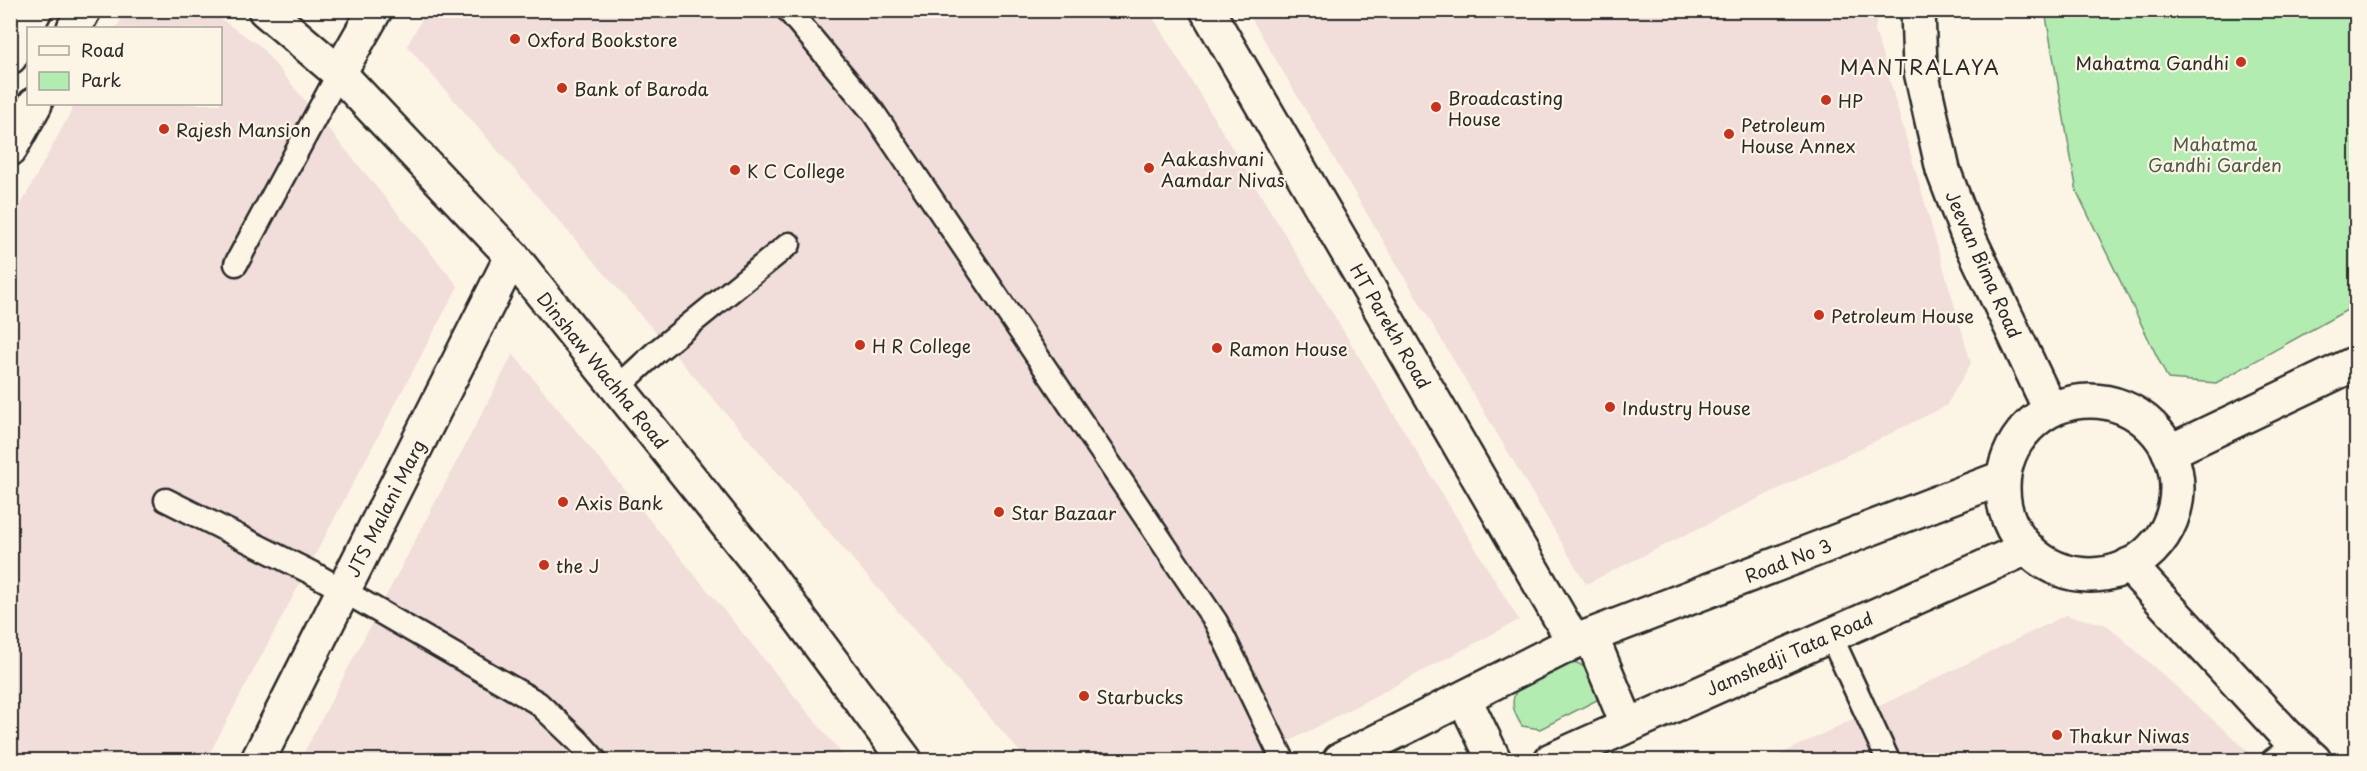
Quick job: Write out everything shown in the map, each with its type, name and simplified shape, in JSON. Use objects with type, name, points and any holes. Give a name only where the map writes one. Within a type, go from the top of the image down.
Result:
[{"type":"street","points":[[10,57],[35,10]]},
{"type":"street","points":[[75,27],[84,10]]},
{"type":"street","name":"Dinshaw Wachha Road","points":[[265,10],[339,73],[512,256],[766,573],[905,760]]},
{"type":"street","points":[[339,73],[375,10]]},
{"type":"street","name":"HT Parekh Road","points":[[1207,10],[1583,639],[1628,726]]},
{"type":"street","name":"Jeevan Bima Road","points":[[1918,10],[1920,68],[1943,170],[1968,236],[2049,407]]},
{"type":"street","points":[[10,149],[34,105]]},
{"type":"street","name":"JTS Malani Marg","points":[[258,760],[512,256]]},
{"type":"street","points":[[2169,452],[2356,363]]},
{"type":"street","points":[[2100,401],[2127,408],[2149,423],[2166,445],[2176,473],[2176,503],[2167,531],[2147,554],[2122,569],[2092,576],[2063,571],[2036,557],[2016,535],[2004,508],[2002,478],[2011,449],[2026,427],[2049,407],[2073,402],[2100,401]]},
{"type":"street","name":"Road No 3","points":[[1340,760],[1583,639],[2002,478]]},
{"type":"street","name":"Jamshedji Tata Road","points":[[1551,760],[1830,634],[2028,548]]},
{"type":"street","points":[[2129,565],[2294,755]]},
{"type":"street","points":[[1464,698],[1494,760]]},
{"type":"lane","points":[[788,10],[873,112],[1216,622],[1283,760]]},
{"type":"lane","points":[[236,264],[339,73]]},
{"type":"lane","points":[[617,388],[656,352],[789,244]]},
{"type":"lane","points":[[166,500],[344,591],[538,703],[595,760]]},
{"type":"lane","points":[[1830,634],[1888,760]]},
{"type":"shaded area","points":[[427,10],[1149,11],[1519,620],[1254,760],[1027,760],[407,46]]},
{"type":"shaded area","points":[[126,11],[209,11],[260,46],[458,286],[206,760],[11,760],[11,223],[74,105],[222,105],[222,27],[117,27]]},
{"type":"shaded area","points":[[1247,11],[1878,11],[1875,30],[1971,363],[1946,406],[1586,584]]},
{"type":"shaded area","points":[[513,354],[847,760],[300,760]]},
{"type":"shaded area","points":[[2066,615],[2107,625],[2258,760],[1769,760]]},
{"type":"green space","name":"Mahatma Gandhi Garden","points":[[2045,11],[2356,11],[2356,305],[2216,383],[2168,379],[2077,192]]},
{"type":"green space","points":[[1556,660],[1582,665],[1590,673],[1595,684],[1597,700],[1540,729],[1522,726],[1513,703],[1519,686]]},
{"type":"place","name":"Oxford Bookstore","points":[[515,39]]},
{"type":"place","name":"Mahatma Gandhi","points":[[2241,62]]},
{"type":"place","name":"Bank of Baroda","points":[[562,88]]},
{"type":"place","name":"HP","points":[[1826,100]]},
{"type":"place","name":"Broadcasting House","points":[[1436,107]]},
{"type":"place","name":"Rajesh Mansion","points":[[164,129]]},
{"type":"place","name":"Petroleum House Annex","points":[[1729,134]]},
{"type":"place","name":"Aakashvani Aamdar Nivas","points":[[1149,168]]},
{"type":"place","name":"K C College","points":[[735,170]]},
{"type":"place","name":"Petroleum House","points":[[1819,315]]},
{"type":"place","name":"H R College","points":[[860,345]]},
{"type":"place","name":"Ramon House","points":[[1217,348]]},
{"type":"place","name":"Industry House","points":[[1610,407]]},
{"type":"place","name":"Axis Bank","points":[[563,502]]},
{"type":"place","name":"Star Bazaar","points":[[999,512]]},
{"type":"place","name":"the J","points":[[544,565]]},
{"type":"place","name":"Starbucks","points":[[1084,696]]},
{"type":"place","name":"Thakur Niwas","points":[[2057,735]]},
{"type":"district","name":"MANTRALAYA","points":[[1920,67]]}]
